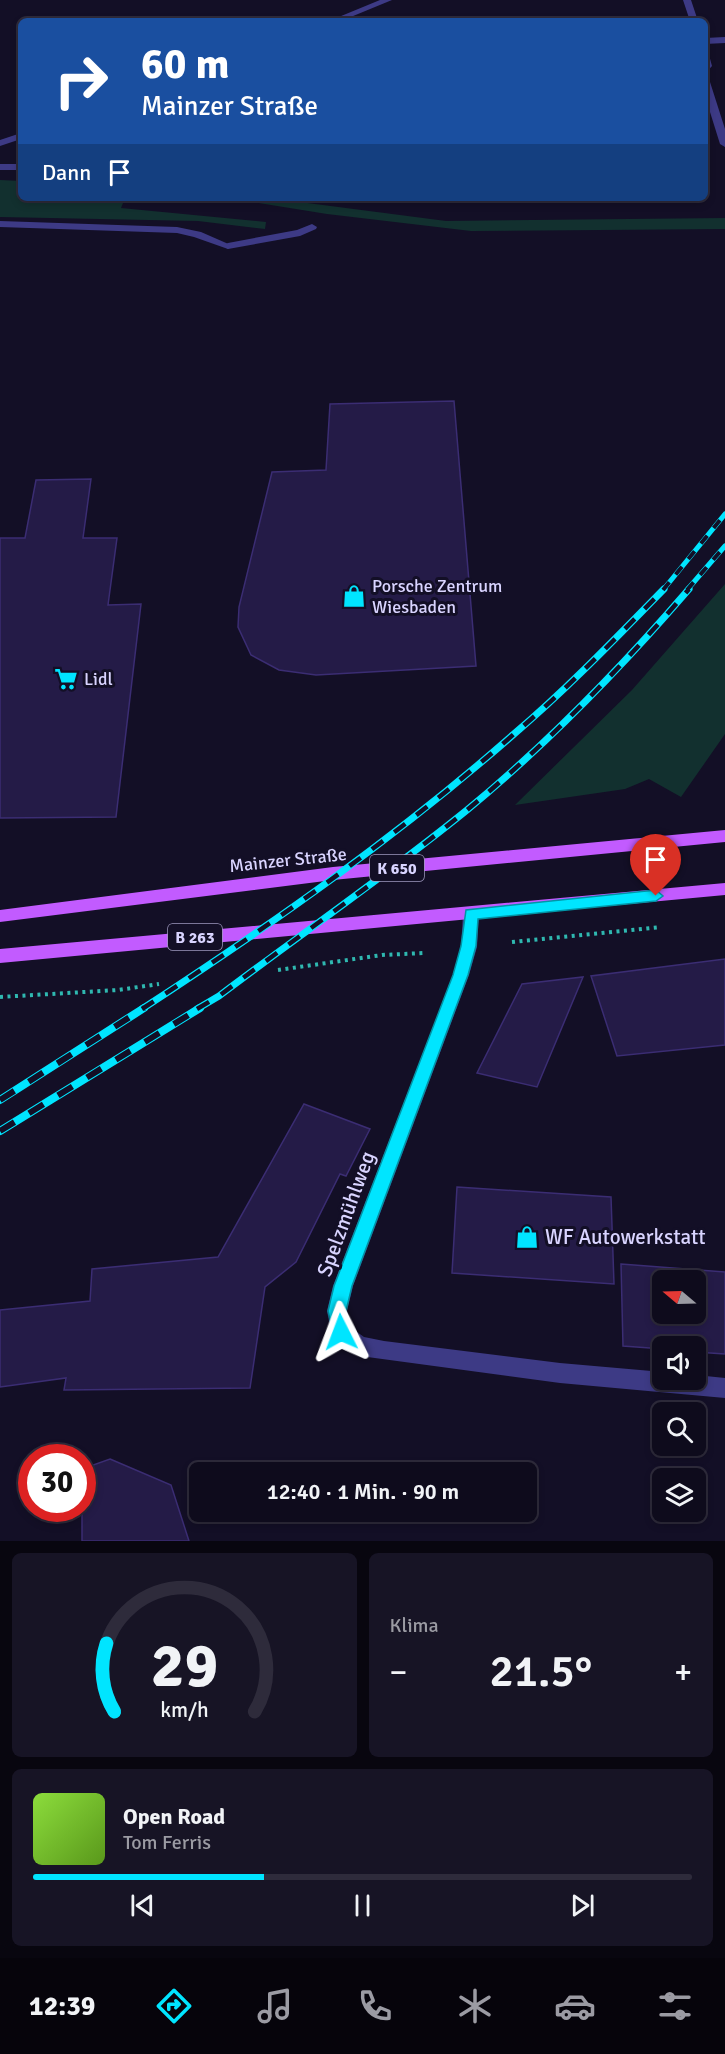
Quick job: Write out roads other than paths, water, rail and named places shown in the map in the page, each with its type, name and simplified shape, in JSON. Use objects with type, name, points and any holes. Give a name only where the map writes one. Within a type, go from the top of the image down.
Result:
[{"type":"main road","name":"Mainzer Straße","points":[[0,916],[89,907],[202,890],[592,846],[725,836]]},
{"type":"main road","points":[[471,914],[725,889]]},
{"type":"main road","name":"B 263","points":[[0,956],[391,919],[471,914]]},
{"type":"street","points":[[341,18],[388,0]]},
{"type":"street","points":[[687,0],[693,18]]},
{"type":"street","points":[[708,41],[725,40]]},
{"type":"street","points":[[708,91],[725,144]]},
{"type":"street","points":[[0,143],[18,137]]},
{"type":"street","points":[[0,167],[18,168]]},
{"type":"street","points":[[0,224],[177,230],[197,234],[228,246],[300,233],[312,227]]},
{"type":"street","name":"Spelzmühlweg","points":[[471,914],[469,946],[461,975],[343,1286],[337,1311],[341,1332],[360,1346],[384,1351],[560,1373],[725,1388]]},
{"type":"railway","points":[[663,590],[725,514]]},
{"type":"railway","points":[[687,590],[725,546]]},
{"type":"railway","points":[[197,1009],[219,996],[375,881],[497,785],[637,648],[689,589]]},
{"type":"railway","points":[[142,1009],[286,912],[379,844],[470,772],[534,717],[663,590]]},
{"type":"railway","points":[[0,1100],[144,1008]]},
{"type":"railway","points":[[0,1131],[200,1008]]},
{"type":"place","name":"Porsche Zentrum Wiesbaden","points":[[354,596]]},
{"type":"place","name":"Lidl","points":[[66,679]]},
{"type":"place","name":"WF Autowerkstatt","points":[[527,1237]]}]
